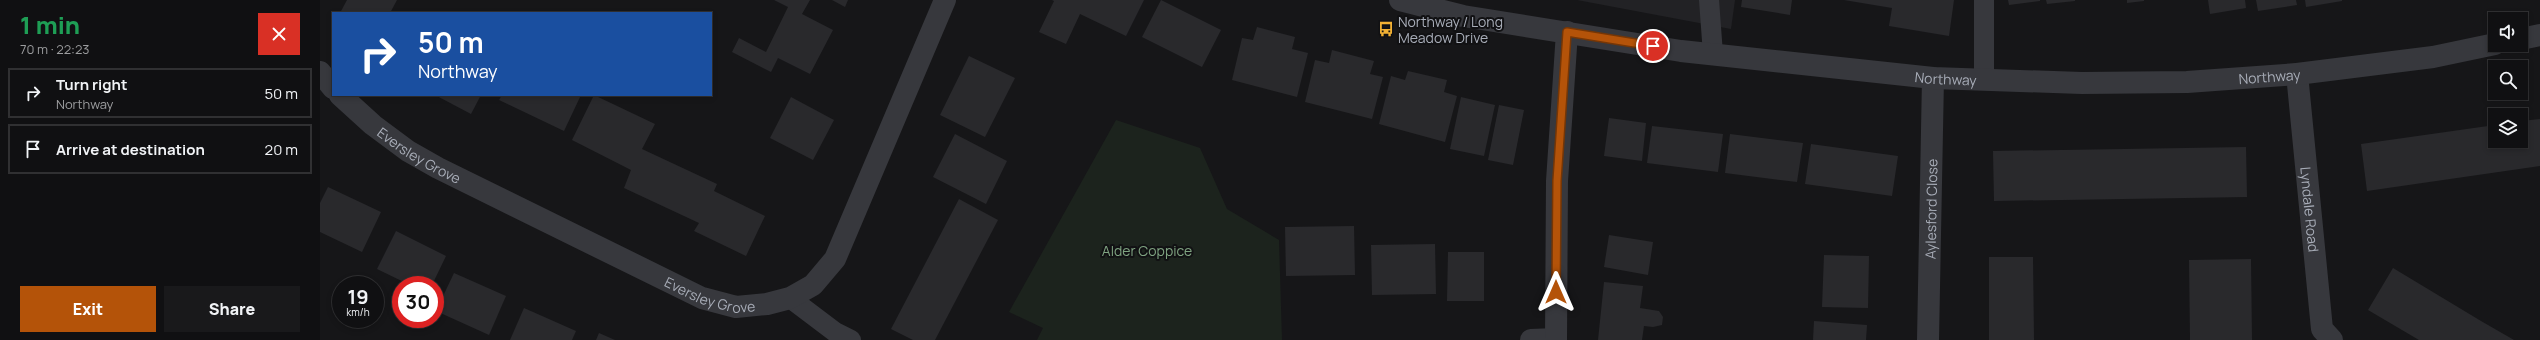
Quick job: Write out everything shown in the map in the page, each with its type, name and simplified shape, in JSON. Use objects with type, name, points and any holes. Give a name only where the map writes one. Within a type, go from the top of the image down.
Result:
[{"type":"street","name":"Eversley Grove","points":[[341,96],[373,125],[408,151],[438,168],[702,298],[736,306],[767,304],[790,298],[813,285],[835,259],[945,0]]},
{"type":"street","name":"Northway","points":[[1400,0],[1463,16],[1713,54],[1933,78],[2082,83],[2180,82],[2298,74],[2433,57],[2488,45]]},
{"type":"street","points":[[1531,340],[1556,340],[1557,181],[1567,32]]},
{"type":"street","points":[[2528,38],[2540,35]]},
{"type":"street","points":[[320,72],[332,87]]},
{"type":"street","name":"Lyndale Road","points":[[2298,74],[2322,329],[2332,340]]},
{"type":"street","name":"Aylesford Close","points":[[1928,340],[1933,78]]},
{"type":"lane","points":[[1709,0],[1713,54]]},
{"type":"lane","points":[[1984,0],[1984,80]]},
{"type":"lane","points":[[790,298],[835,332],[851,340]]},
{"type":"shaded area","points":[[1577,0],[1735,0],[1731,29]]},
{"type":"green space","name":"Alder Coppice","points":[[1116,120],[1200,148],[1227,209],[1279,240],[1282,340],[1037,340],[1043,328],[1009,312]]},
{"type":"building","points":[[347,0],[397,0],[391,12],[341,12]]},
{"type":"building","points":[[774,0],[810,0],[802,14],[833,30],[810,74],[778,58],[771,72],[732,52],[739,38],[766,52],[788,7]]},
{"type":"building","points":[[832,0],[848,0],[845,7]]},
{"type":"building","points":[[1052,0],[1144,0],[1126,36],[1080,14],[1066,44],[1039,32],[1054,1]]},
{"type":"building","points":[[1161,0],[1221,30],[1202,67],[1142,37]]},
{"type":"building","points":[[1742,0],[1792,0],[1790,15],[1741,7]]},
{"type":"building","points":[[1844,0],[1954,0],[1949,36],[1889,26],[1892,8]]},
{"type":"building","points":[[2008,0],[2040,0],[2040,1],[2009,5]]},
{"type":"building","points":[[2046,0],[2075,0],[2075,1],[2047,4]]},
{"type":"building","points":[[2127,0],[2144,0],[2144,1],[2127,3]]},
{"type":"building","points":[[2208,0],[2245,0],[2246,8],[2210,14]]},
{"type":"building","points":[[2256,0],[2296,0],[2297,5],[2258,11]]},
{"type":"building","points":[[2305,0],[2342,0],[2342,1],[2306,7]]},
{"type":"building","points":[[1257,27],[1295,37],[1292,49],[1308,53],[1297,97],[1232,80],[1242,38],[1253,40]]},
{"type":"building","points":[[1332,50],[1374,61],[1370,74],[1383,77],[1372,119],[1305,102],[1315,60],[1329,63]]},
{"type":"building","points":[[969,56],[1015,78],[985,137],[940,115]]},
{"type":"building","points":[[1408,71],[1447,80],[1444,92],[1457,96],[1445,142],[1379,124],[1391,76],[1405,80]]},
{"type":"building","points":[[437,96],[480,96],[471,114]]},
{"type":"building","points":[[501,96],[581,96],[564,131],[499,100]]},
{"type":"building","points":[[594,96],[655,124],[642,149],[717,184],[714,191],[765,216],[746,256],[694,231],[699,223],[624,188],[631,170],[572,140]]},
{"type":"building","points":[[791,97],[834,120],[813,160],[770,138]]},
{"type":"building","points":[[1461,97],[1495,105],[1484,156],[1450,149]]},
{"type":"building","points":[[1499,105],[1524,110],[1513,165],[1488,160]]},
{"type":"building","points":[[1609,118],[1646,123],[1642,161],[1604,156]]},
{"type":"building","points":[[2540,119],[2540,166],[2367,191],[2361,144],[2488,126],[2488,148],[2528,148],[2528,120]]},
{"type":"building","points":[[1652,126],[1723,134],[1718,172],[1647,163]]},
{"type":"building","points":[[955,134],[1007,161],[986,204],[933,177]]},
{"type":"building","points":[[1730,134],[1803,143],[1797,182],[1725,173]]},
{"type":"building","points":[[1811,144],[1898,156],[1892,196],[1805,184]]},
{"type":"building","points":[[2246,147],[2247,197],[1994,201],[1993,151]]},
{"type":"building","points":[[328,187],[381,212],[362,252],[320,232],[320,203]]},
{"type":"building","points":[[959,199],[998,220],[935,340],[913,340],[891,329]]},
{"type":"building","points":[[1354,226],[1355,275],[1286,276],[1285,227]]},
{"type":"building","points":[[396,231],[446,256],[436,276],[392,276],[377,269]]},
{"type":"building","points":[[1609,235],[1653,242],[1648,275],[1604,267]]},
{"type":"building","points":[[1435,244],[1436,294],[1372,295],[1371,245]]},
{"type":"building","points":[[1448,252],[1484,252],[1484,301],[1447,301]]},
{"type":"building","points":[[1824,255],[1869,256],[1868,308],[1822,307]]},
{"type":"building","points":[[1989,257],[2033,257],[2034,340],[1989,340]]},
{"type":"building","points":[[2251,259],[2252,340],[2190,340],[2189,260]]},
{"type":"building","points":[[2393,268],[2514,340],[2419,340],[2368,310]]},
{"type":"building","points":[[454,273],[506,296],[489,335],[444,315],[444,294]]},
{"type":"building","points":[[1604,282],[1643,286],[1640,308],[1659,311],[1663,317],[1662,325],[1653,327],[1644,326],[1642,340],[1598,340]]},
{"type":"building","points":[[524,308],[576,331],[572,340],[510,340]]},
{"type":"building","points":[[1814,321],[1867,325],[1866,340],[1813,340]]},
{"type":"building","points":[[599,333],[615,340],[596,340]]},
{"type":"place","name":"Northway / Long Meadow Drive","points":[[1386,29]]},
{"type":"route","points":[[1556,292],[1557,181],[1567,32],[1653,46]]}]
